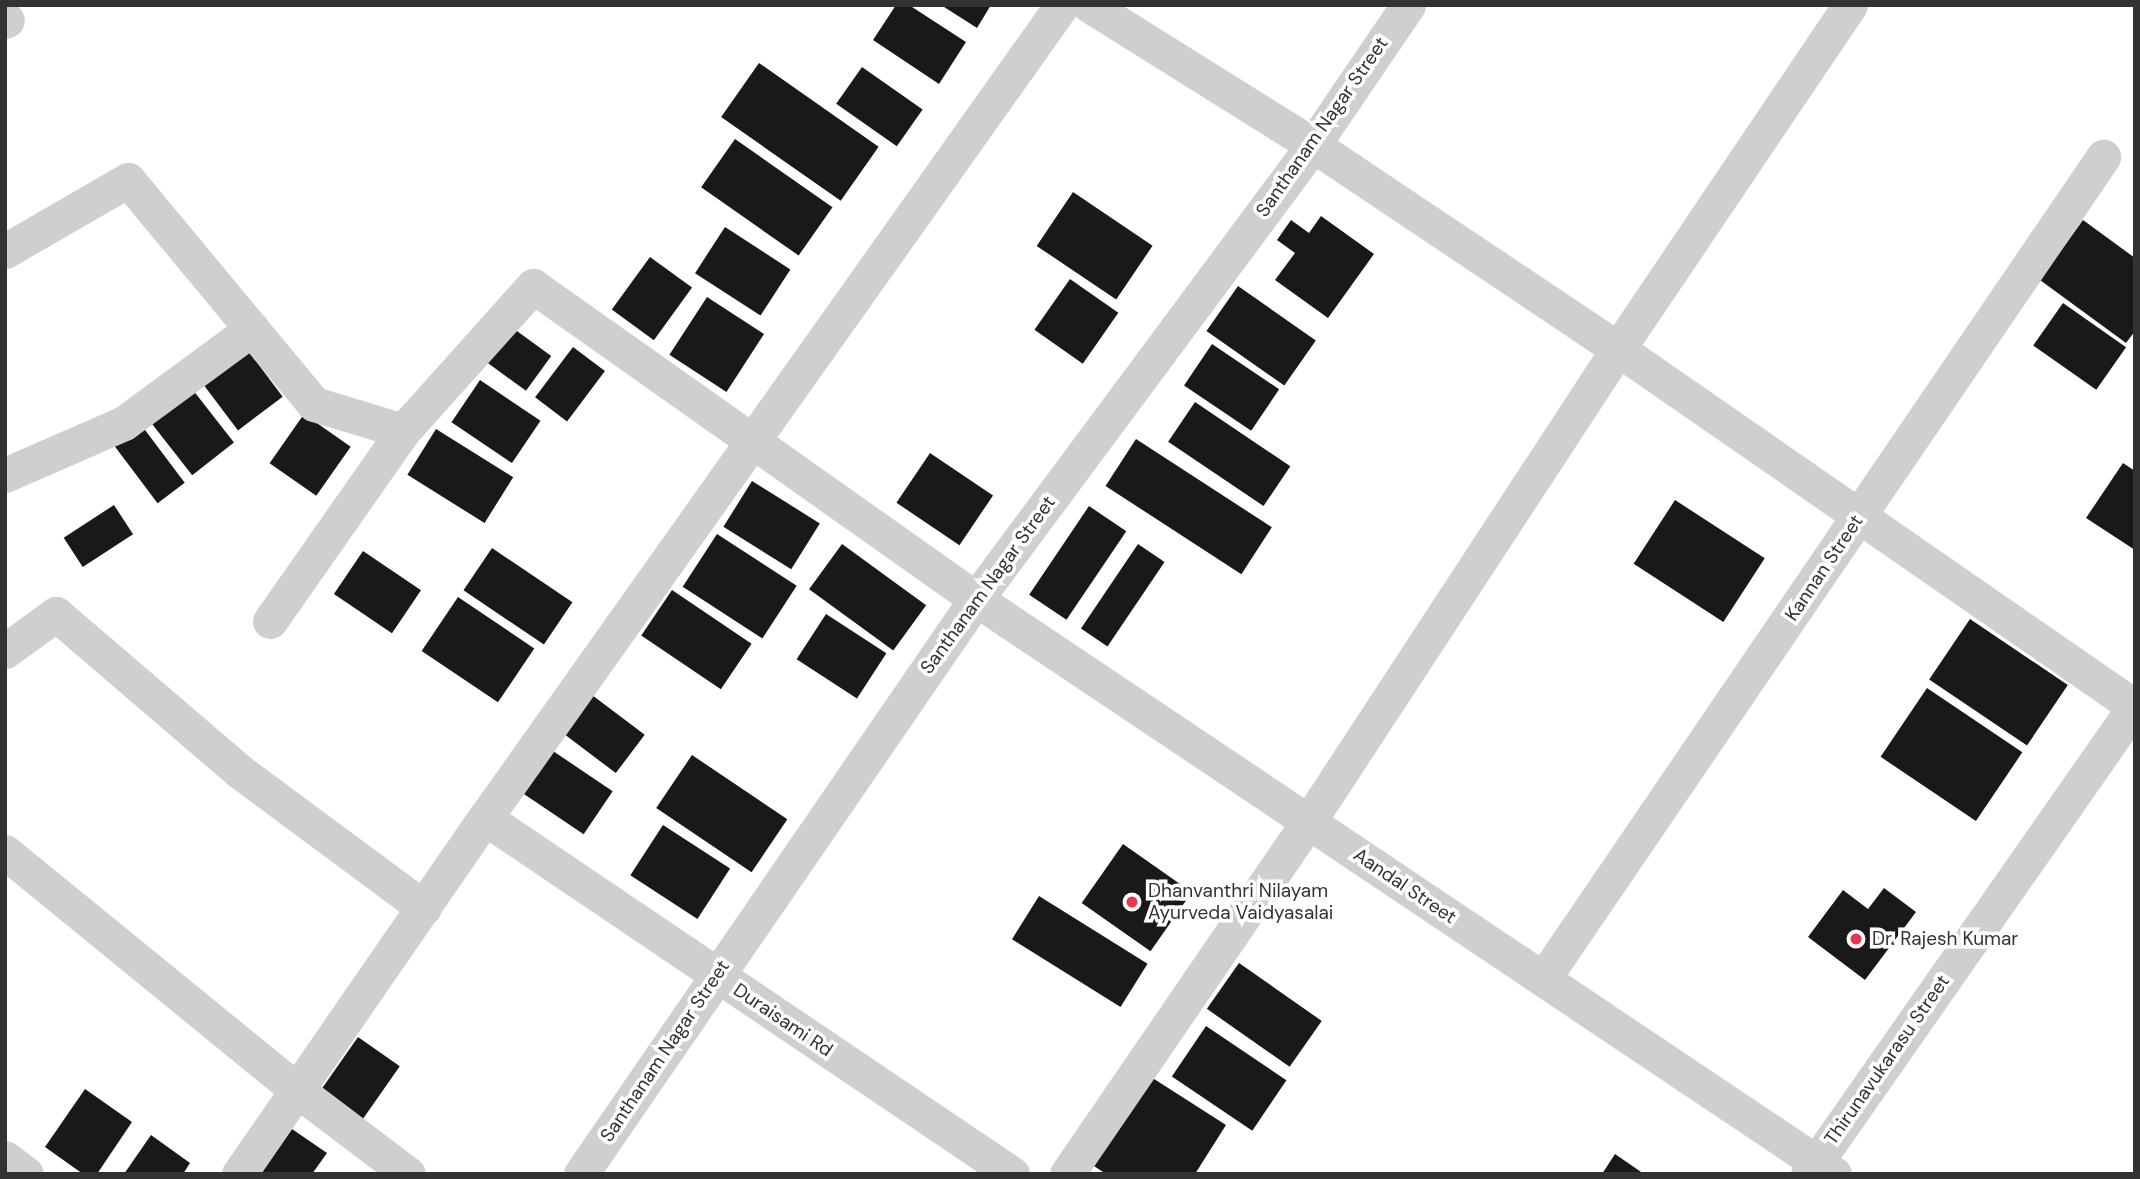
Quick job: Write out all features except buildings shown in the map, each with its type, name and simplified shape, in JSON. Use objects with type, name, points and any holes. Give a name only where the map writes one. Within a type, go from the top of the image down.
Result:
[{"type":"street","points":[[239,1174],[485,818],[754,443],[1062,5]]},
{"type":"street","points":[[1089,5],[1313,145],[1618,349],[2135,706]]},
{"type":"street","name":"Santhanam Nagar Street","points":[[581,1174],[976,599],[1313,145],[1408,5]]},
{"type":"street","points":[[1067,1174],[1309,821],[1618,349],[1850,5]]},
{"type":"street","name":"Kannan Street","points":[[1543,979],[2103,157]]},
{"type":"street","points":[[5,251],[128,180],[314,404],[403,431],[270,621]]},
{"type":"street","name":"Aandal Street","points":[[403,431],[533,286],[976,599],[1543,979],[1819,1170]]},
{"type":"street","points":[[5,475],[124,423],[252,329]]},
{"type":"street","points":[[5,651],[56,614],[239,771],[424,908]]},
{"type":"street","name":"Thirunavukarasu Street","points":[[1819,1170],[2135,706]]},
{"type":"street","name":"Duraisami Rd","points":[[485,818],[1012,1174]]},
{"type":"street","points":[[5,852],[297,1090],[408,1174]]},
{"type":"street","points":[[5,1158],[26,1174]]},
{"type":"place","name":"Dhanvanthri Nilayam Ayurveda Vaidyasalai","points":[[1132,902]]},
{"type":"place","name":"Dr. Rajesh Kumar","points":[[1856,939]]}]
